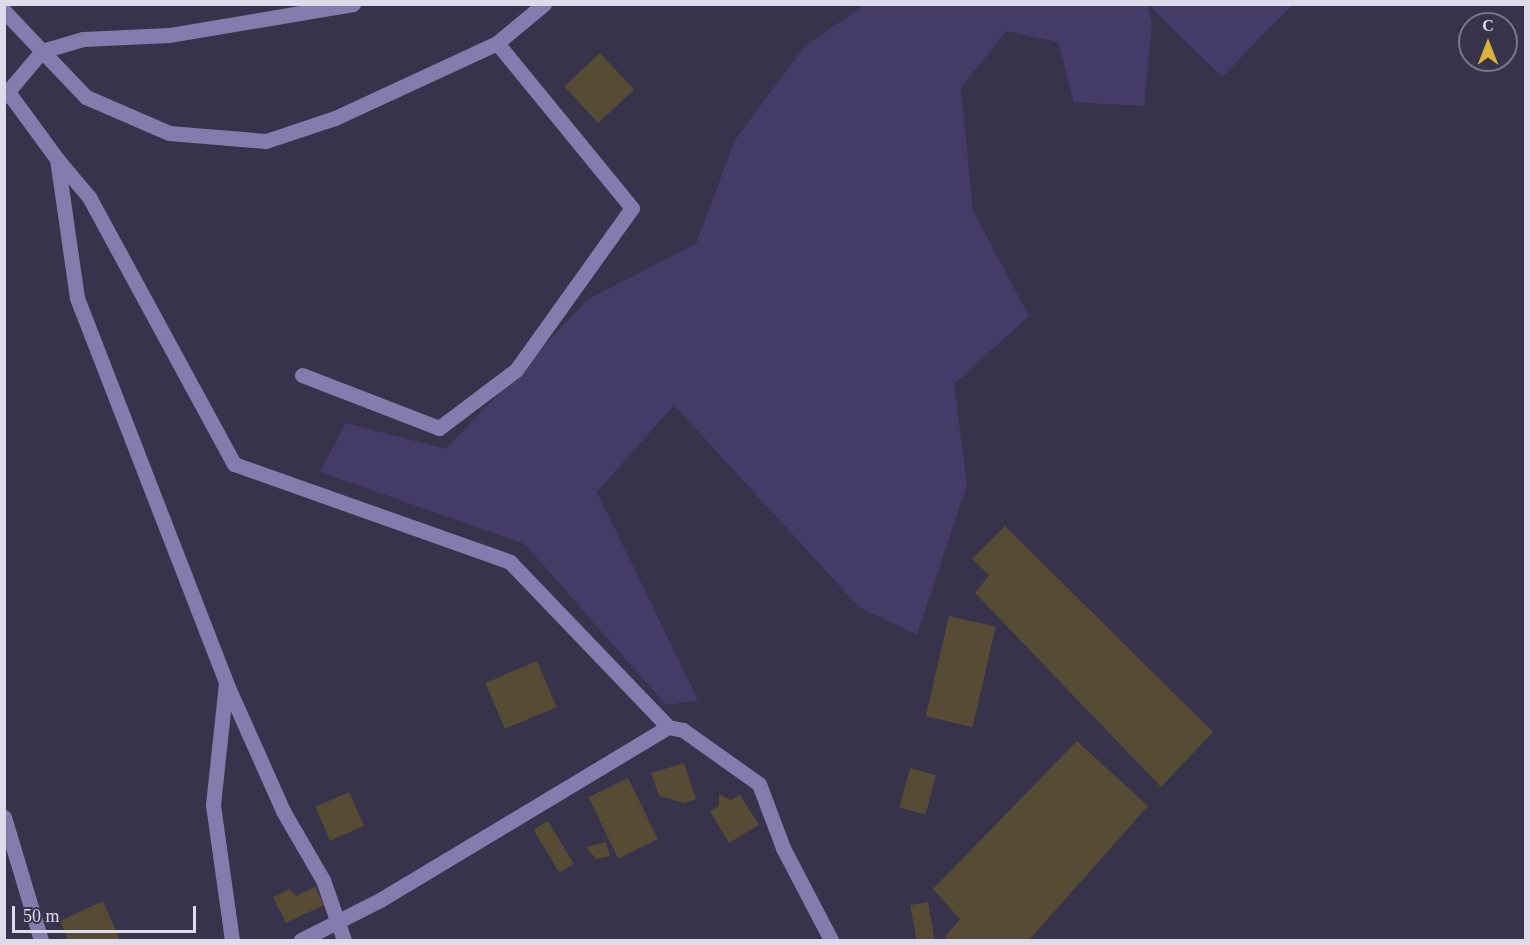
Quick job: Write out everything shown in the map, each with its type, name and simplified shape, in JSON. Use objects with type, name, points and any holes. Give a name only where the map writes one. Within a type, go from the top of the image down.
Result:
[{"type":"street","points":[[353,4],[169,34],[83,39],[42,51],[6,94],[89,197],[234,464],[510,562],[668,727],[683,730],[759,784],[783,848],[831,940]]},
{"type":"street","points":[[4,10],[86,97],[169,133],[266,141],[334,118],[497,43],[544,4]]},
{"type":"street","points":[[302,375],[439,428],[516,370],[632,208],[497,43]]},
{"type":"street","points":[[57,159],[77,298],[226,683],[338,921],[344,940]]},
{"type":"street","points":[[226,683],[213,805],[232,940]]},
{"type":"street","points":[[301,940],[338,921],[668,727]]},
{"type":"street","points":[[4,818],[41,940]]},
{"type":"shaded area","points":[[865,5],[1148,5],[1152,23],[1144,106],[1074,102],[1058,42],[1006,31],[961,88],[973,211],[1029,316],[954,384],[967,485],[917,635],[859,607],[674,405],[597,492],[698,700],[666,705],[525,544],[320,472],[346,423],[446,449],[588,299],[696,244],[735,140],[805,46]]},
{"type":"shaded area","points":[[1149,5],[1292,5],[1222,77]]},
{"type":"building","points":[[600,53],[634,90],[598,123],[564,86]]},
{"type":"building","points":[[1005,526],[1213,732],[1161,787],[975,593],[989,575],[972,559]]},
{"type":"building","points":[[949,616],[996,627],[973,727],[926,716]]},
{"type":"building","points":[[537,661],[557,707],[505,729],[485,683]]},
{"type":"building","points":[[1077,741],[1148,806],[1029,940],[948,940],[945,937],[960,919],[933,889]]},
{"type":"building","points":[[684,763],[696,799],[684,803],[659,796],[651,773]]},
{"type":"building","points":[[910,768],[936,775],[925,815],[899,808]]},
{"type":"building","points":[[628,778],[658,839],[618,858],[588,797]]},
{"type":"building","points":[[349,792],[364,826],[330,841],[315,807]]},
{"type":"building","points":[[719,794],[731,800],[740,795],[759,825],[729,843],[710,811],[719,806]]},
{"type":"building","points":[[548,821],[574,864],[559,873],[533,830]]},
{"type":"building","points":[[606,842],[610,856],[596,859],[586,847]]},
{"type":"building","points":[[315,887],[324,905],[286,923],[273,897],[289,889],[296,896]]},
{"type":"building","points":[[103,901],[120,940],[68,940],[60,921]]},
{"type":"building","points":[[928,902],[935,940],[916,940],[910,905]]}]
